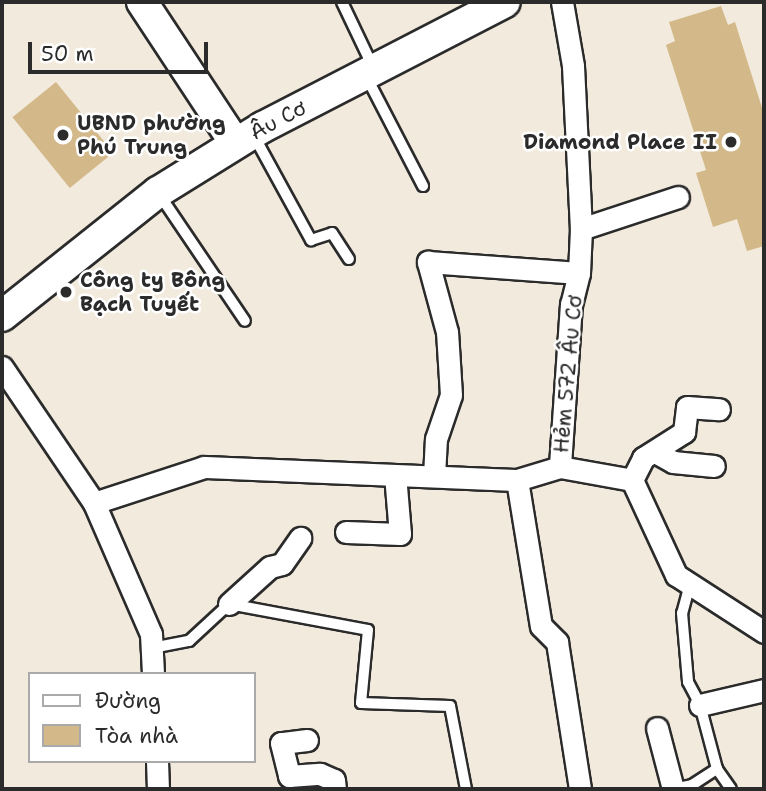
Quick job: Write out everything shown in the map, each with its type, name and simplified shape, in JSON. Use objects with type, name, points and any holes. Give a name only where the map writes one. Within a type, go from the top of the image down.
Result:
[{"type":"main road","points":[[142,2],[244,138]]},
{"type":"main road","name":"Âu Cơ","points":[[2,316],[158,192],[244,138],[505,2]]},
{"type":"street","name":"Hẻm 572 Âu Cơ","points":[[94,503],[204,467],[517,480],[560,467],[571,304],[579,273],[582,229],[573,66],[562,2]]},
{"type":"street","points":[[582,229],[678,197]]},
{"type":"street","points":[[434,477],[436,439],[451,395],[447,332],[428,262],[579,273]]},
{"type":"street","points":[[2,367],[94,503],[128,574],[151,634],[153,672]]},
{"type":"street","points":[[632,480],[643,458],[656,453],[684,432],[687,407],[719,409]]},
{"type":"street","points":[[656,453],[673,462],[715,466]]},
{"type":"street","points":[[560,467],[632,480]]},
{"type":"street","points":[[346,532],[400,534],[395,475]]},
{"type":"street","points":[[517,480],[541,626],[557,642],[580,789]]},
{"type":"street","points":[[632,480],[676,575],[764,632]]},
{"type":"street","points":[[229,604],[270,567],[282,564],[300,538]]},
{"type":"street","points":[[700,705],[764,690]]},
{"type":"street","points":[[657,728],[673,789]]},
{"type":"street","points":[[307,740],[281,743],[289,776],[320,774],[334,780],[335,789]]},
{"type":"street","points":[[157,763],[158,789]]},
{"type":"lane","points":[[342,2],[370,71],[423,186]]},
{"type":"lane","points":[[244,138],[311,240],[332,233],[349,259]]},
{"type":"lane","points":[[158,192],[245,321]]},
{"type":"lane","points":[[690,584],[682,613],[688,682],[700,705],[717,769],[731,789]]},
{"type":"lane","points":[[152,648],[189,641],[229,604],[368,630],[361,703],[450,706],[466,789]]},
{"type":"lane","points":[[673,789],[692,785],[717,769]]},
{"type":"building","name":"Diamond Place II","points":[[721,6],[728,25],[735,22],[764,114],[764,246],[747,251],[737,219],[713,227],[696,173],[706,170],[666,45],[675,41],[669,22]]},
{"type":"building","name":"UBND phường Phú Trung","points":[[56,82],[113,153],[70,188],[12,117]]},
{"type":"place","name":"UBND phường Phú Trung","points":[[63,135]]},
{"type":"place","name":"Diamond Place II","points":[[731,142]]},
{"type":"place","name":"Công ty Bông Bạch Tuyết","points":[[66,292]]}]
